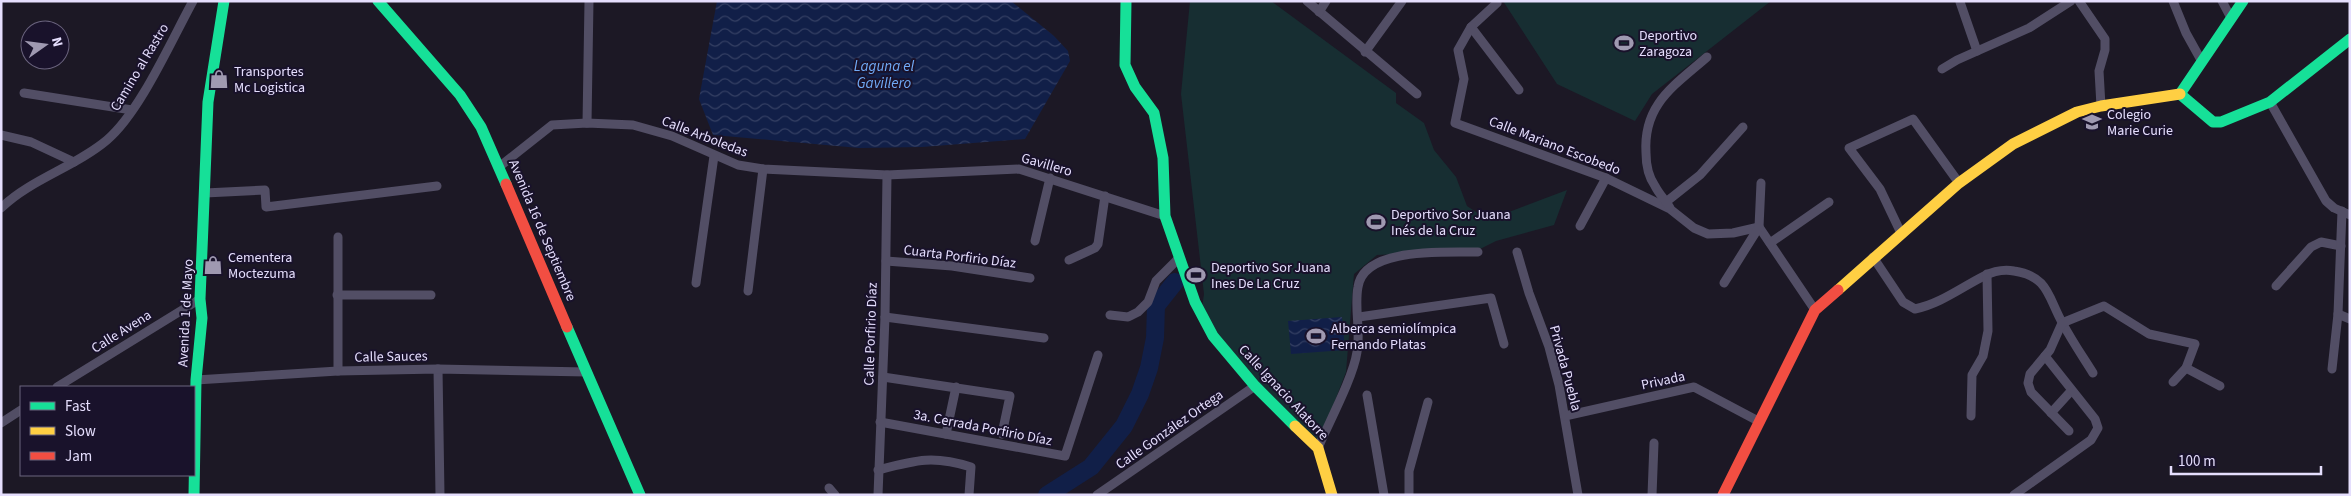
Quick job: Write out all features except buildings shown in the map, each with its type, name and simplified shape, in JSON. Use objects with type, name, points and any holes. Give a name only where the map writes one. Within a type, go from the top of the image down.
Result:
[{"type":"street","name":"Camino al Rastro","points":[[1,208],[12,197],[74,162],[107,140],[132,110],[193,1]]},
{"type":"street","name":"Avenida 1 de Mayo","points":[[195,438],[196,380],[202,318],[200,299],[208,102],[224,1]]},
{"type":"street","name":"Avenida 16 de Septiembre","points":[[378,1],[460,95],[481,127],[500,167],[640,495]]},
{"type":"street","points":[[587,123],[589,1]]},
{"type":"street","name":"Calle Ignacio Alatorre","points":[[1126,1],[1125,65],[1135,87],[1154,113],[1163,158],[1165,216],[1195,302],[1213,336],[1255,386],[1318,448],[1332,495]]},
{"type":"street","points":[[1307,1],[1365,52],[1418,94]]},
{"type":"street","points":[[1319,12],[1326,1]]},
{"type":"street","points":[[1365,52],[1402,1]]},
{"type":"street","points":[[1942,69],[1977,50],[2029,28],[2071,1]]},
{"type":"street","points":[[2079,1],[2105,39],[2105,50],[2099,72],[2101,106]]},
{"type":"street","points":[[2173,1],[2186,33],[2201,60]]},
{"type":"street","points":[[2222,1],[2231,18]]},
{"type":"street","points":[[2180,94],[2201,60],[2243,1]]},
{"type":"street","name":"Calle Mariano Escobedo","points":[[1497,2],[1471,27],[1458,50],[1464,79],[1455,123],[1606,178],[1668,205],[1682,220],[1708,234],[1734,233],[1759,228]]},
{"type":"street","points":[[1960,2],[1977,50]]},
{"type":"street","points":[[1471,27],[1519,90]]},
{"type":"street","points":[[1723,495],[1815,310],[1900,233],[1959,183],[2013,144],[2077,112],[2101,106],[2180,94],[2213,122],[2221,122],[2270,102],[2350,39]]},
{"type":"street","points":[[1707,57],[1666,94],[1653,109],[1648,121],[1646,138],[1647,167],[1654,186],[1668,205],[1700,175],[1743,127]]},
{"type":"street","points":[[24,93],[132,110]]},
{"type":"street","points":[[2270,102],[2326,201],[2346,213],[2341,246],[2338,314],[2332,370]]},
{"type":"street","points":[[1900,233],[1880,189],[1849,148],[1912,119],[1959,183]]},
{"type":"street","name":"Calle Arboledas","points":[[500,167],[552,125],[587,123],[633,125],[672,136],[738,165],[763,169],[887,175]]},
{"type":"street","points":[[1,134],[31,142],[74,162]]},
{"type":"street","points":[[696,283],[714,156]]},
{"type":"street","points":[[748,291],[763,169]]},
{"type":"street","name":"Gavillero","points":[[887,175],[1019,169],[1165,216]]},
{"type":"street","name":"Calle Porfirio Díaz","points":[[878,495],[885,317],[887,175]]},
{"type":"street","points":[[1036,242],[1050,178]]},
{"type":"street","points":[[1580,226],[1606,178]]},
{"type":"street","points":[[1724,283],[1759,228],[1761,183]]},
{"type":"street","points":[[205,193],[265,190],[266,206],[437,186]]},
{"type":"street","points":[[1069,260],[1095,248],[1098,244],[1105,196]]},
{"type":"street","points":[[1770,243],[1830,202]]},
{"type":"street","points":[[1759,228],[1815,310]]},
{"type":"street","points":[[338,237],[338,371]]},
{"type":"street","points":[[2276,286],[2311,247],[2321,242],[2341,246]]},
{"type":"street","points":[[1318,448],[1357,354],[1358,287],[1362,275],[1378,262],[1398,255],[1478,252]]},
{"type":"street","name":"Privada Puebla","points":[[1517,252],[1529,293],[1549,347],[1566,416],[1578,495]]},
{"type":"street","points":[[1873,257],[1903,302],[1915,309],[1930,306],[1987,274],[2004,269],[2026,273],[2039,280],[2052,297],[2062,323],[2093,373]]},
{"type":"street","points":[[1110,315],[1128,317],[1138,312],[1148,302],[1156,281],[1179,258]]},
{"type":"street","name":"Cuarta Porfirio Díaz","points":[[886,261],[952,266],[1030,278]]},
{"type":"street","points":[[1971,416],[1972,375],[1984,356],[1988,331],[1987,274]]},
{"type":"street","points":[[337,295],[431,295]]},
{"type":"street","points":[[1359,317],[1491,298],[1504,344]]},
{"type":"street","name":"Calle Avena","points":[[60,386],[200,299]]},
{"type":"street","points":[[2069,431],[2031,392],[2028,382],[2030,374],[2050,350],[2062,323],[2104,306],[2149,334],[2195,344],[2186,368],[2174,382]]},
{"type":"street","points":[[2338,314],[2350,319]]},
{"type":"street","points":[[885,317],[1044,338]]},
{"type":"street","name":"3a. Cerrada Porfirio Díaz","points":[[880,422],[1065,456],[1098,355]]},
{"type":"street","points":[[2014,495],[2091,440],[2098,428],[2095,420],[2046,356]]},
{"type":"street","points":[[2186,368],[2220,386]]},
{"type":"street","points":[[438,369],[440,495]]},
{"type":"street","name":"Calle Sauces","points":[[196,380],[338,371],[438,369],[588,372]]},
{"type":"street","points":[[882,377],[1010,396],[1002,434]]},
{"type":"street","name":"Calle González Ortega","points":[[1098,495],[1255,386]]},
{"type":"street","points":[[946,434],[956,387]]},
{"type":"street","name":"Privada","points":[[1566,416],[1694,387],[1760,422]]},
{"type":"street","points":[[2052,413],[2071,391]]},
{"type":"street","points":[[1367,395],[1384,495]]},
{"type":"street","points":[[1409,495],[1409,471],[1428,402]]},
{"type":"street","points":[[1,422],[20,411]]},
{"type":"street","points":[[1652,495],[1654,443]]},
{"type":"street","points":[[878,470],[916,460],[946,459],[971,467],[969,495]]},
{"type":"street","name":"Avenida 1 de Mayo","points":[[194,476],[194,495]]},
{"type":"green space","name":"Deportivo Sor Juana Inés de la Cruz","points":[[1190,1],[1271,1],[1396,93],[1396,103],[1424,123],[1434,150],[1456,177],[1467,206],[1488,220],[1567,190],[1554,225],[1496,241],[1478,250],[1377,255],[1354,274],[1346,372],[1318,445],[1221,342],[1202,308],[1204,294],[1181,94]]},
{"type":"green space","name":"Deportivo Zaragoza","points":[[1503,1],[1771,1],[1652,94],[1635,121],[1557,84]]},
{"type":"water","name":"Laguna el Gavillero","points":[[717,1],[1011,1],[1054,36],[1068,51],[1070,61],[1025,139],[922,147],[859,148],[713,135],[699,99]]},
{"type":"water","name":"Alberca semiolímpica Fernando Platas","points":[[1342,317],[1345,350],[1291,354],[1288,321]]},
{"type":"waterway","points":[[1047,495],[1091,467],[1124,426],[1140,394],[1149,368],[1155,338],[1156,306],[1175,282]]},
{"type":"traffic: fast","points":[[195,438],[196,380],[202,318],[200,299],[208,102],[224,1]]},
{"type":"traffic: fast","points":[[378,1],[460,95],[481,127],[506,184]]},
{"type":"traffic: fast","points":[[1126,1],[1125,65],[1135,87],[1154,113],[1163,158],[1165,216],[1195,302],[1213,336],[1255,386],[1295,426]]},
{"type":"traffic: fast","points":[[2180,94],[2243,1]]},
{"type":"traffic: fast","points":[[2180,94],[2213,122],[2221,122],[2270,102],[2350,39]]},
{"type":"traffic: fast","points":[[567,327],[640,495]]},
{"type":"traffic: fast","points":[[194,476],[194,495]]},
{"type":"traffic: slow","points":[[1838,290],[1959,183],[2013,144],[2077,112],[2101,106],[2180,94]]},
{"type":"traffic: slow","points":[[1295,426],[1318,448],[1332,495]]},
{"type":"traffic: jam","points":[[506,184],[567,327]]},
{"type":"traffic: jam","points":[[1723,495],[1815,310],[1838,290]]},
{"type":"place","name":"Deportivo Zaragoza","points":[[1624,43]]},
{"type":"place","name":"Transportes Mc Logistica","points":[[219,79]]},
{"type":"place","name":"Colegio Marie Curie","points":[[2092,122]]},
{"type":"place","name":"Deportivo Sor Juana Inés de la Cruz","points":[[1376,222]]},
{"type":"place","name":"Cementera Moctezuma","points":[[213,265]]},
{"type":"place","name":"Deportivo Sor Juana Ines De La Cruz","points":[[1196,275]]},
{"type":"place","name":"Alberca semiolímpica Fernando Platas","points":[[1316,336]]}]
